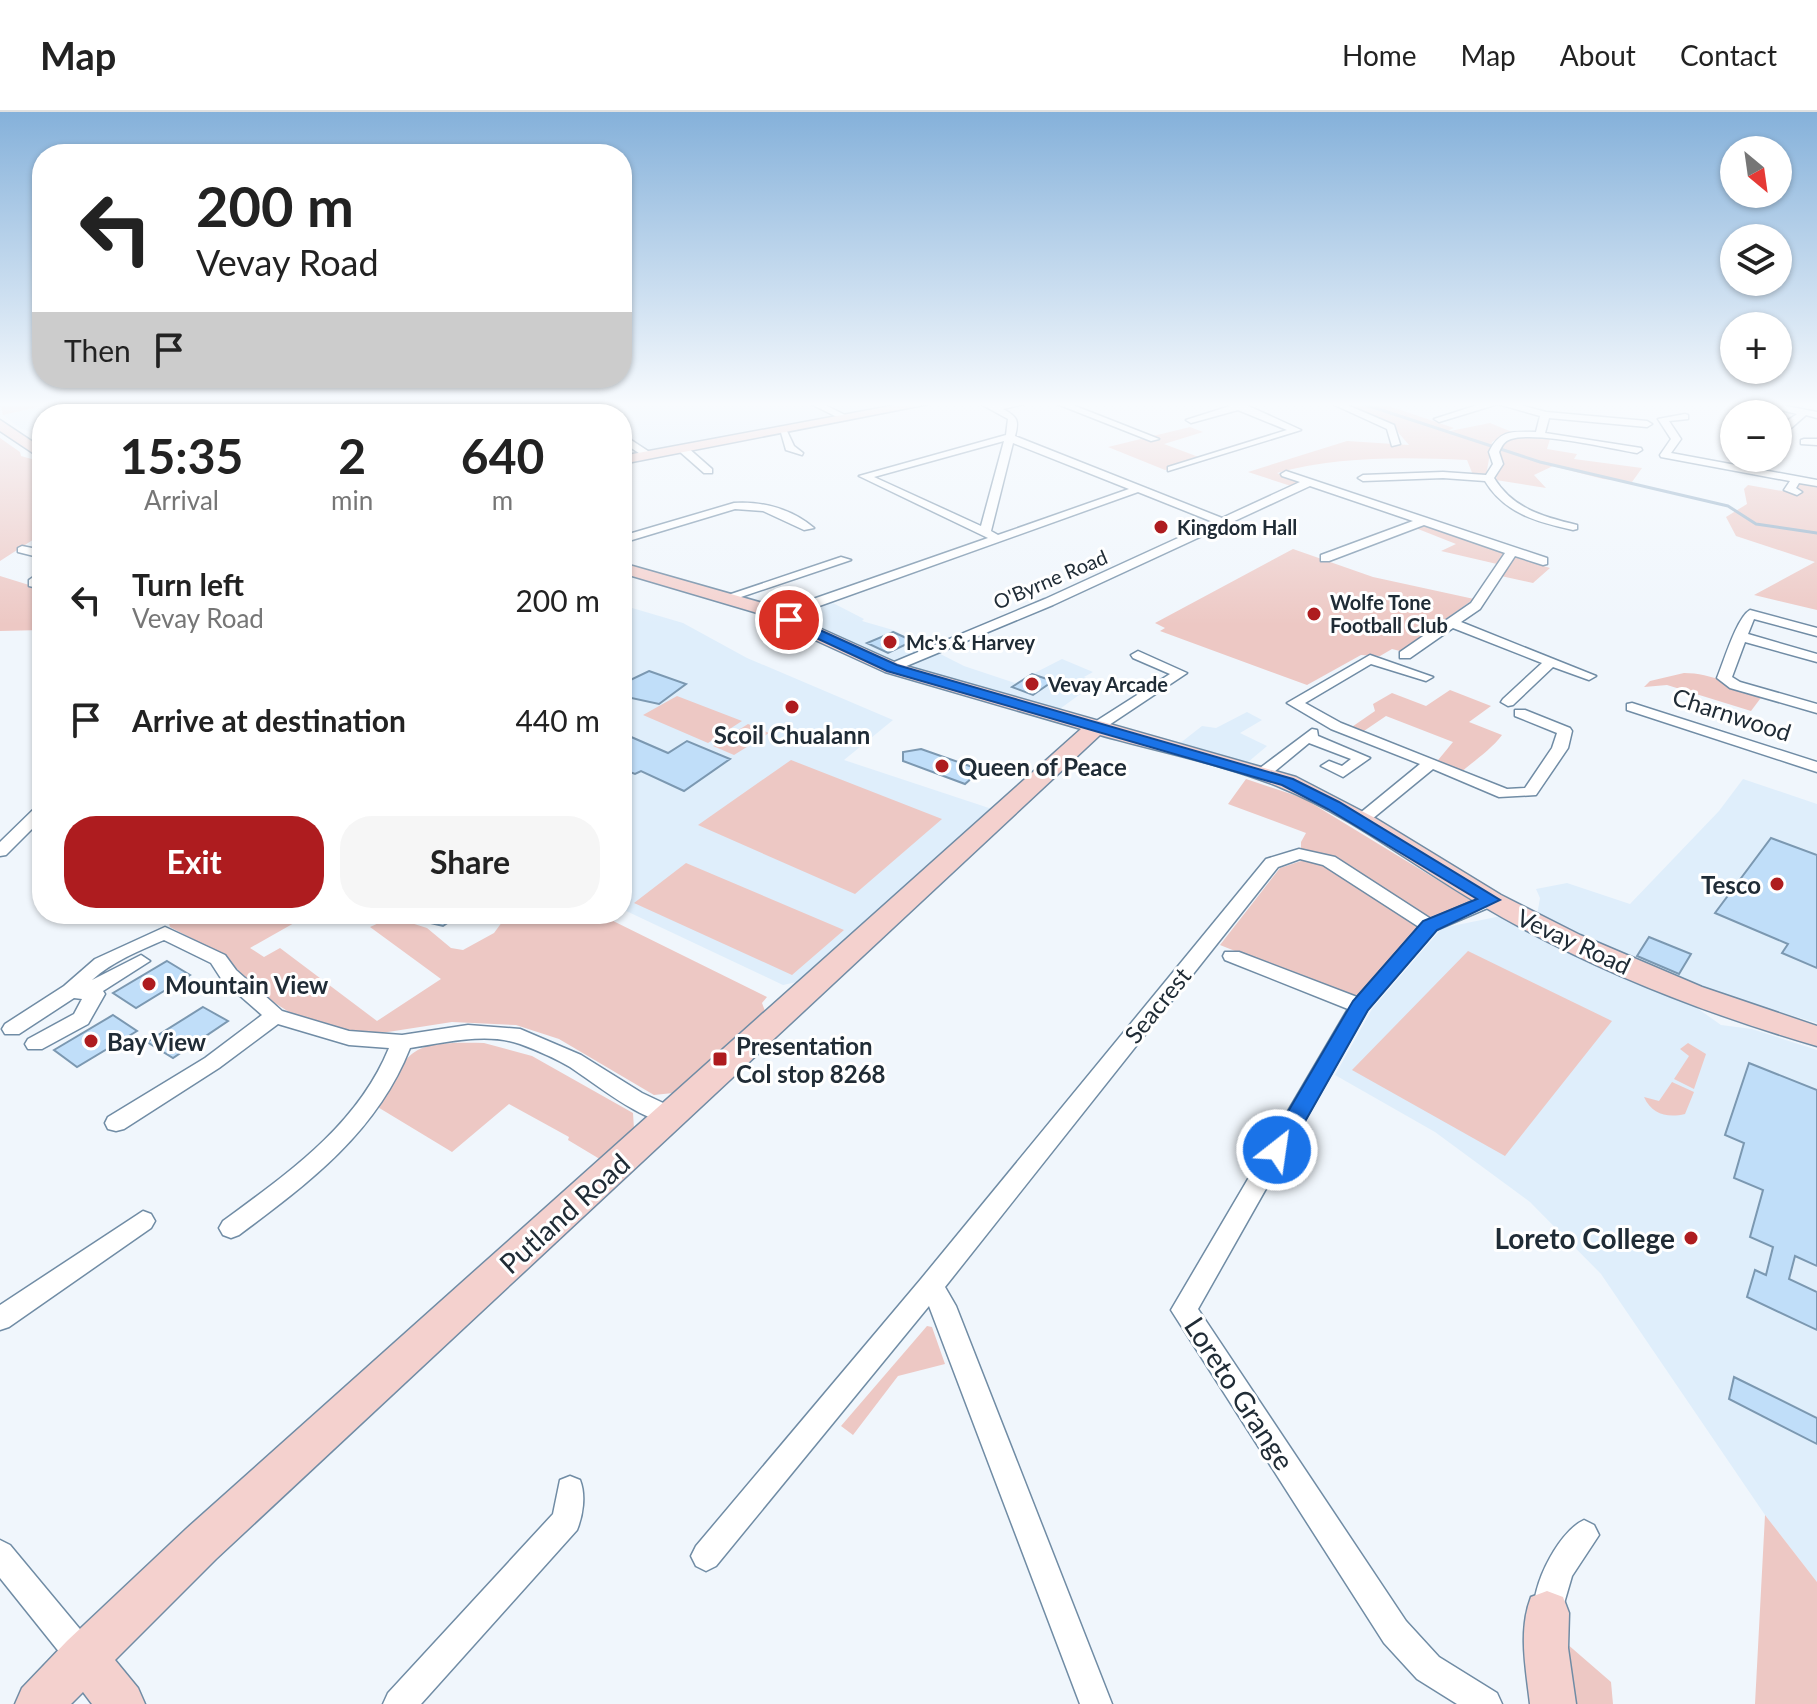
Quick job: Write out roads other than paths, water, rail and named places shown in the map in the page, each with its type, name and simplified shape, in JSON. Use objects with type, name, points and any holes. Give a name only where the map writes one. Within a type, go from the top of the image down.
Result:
[{"type":"main road","name":"Vevay Road","points":[[632,571],[728,597],[778,616],[892,668],[1262,774],[1312,793],[1491,900],[1664,983],[1755,1018],[1817,1036]]},
{"type":"main road","name":"Putland Road","points":[[38,1704],[201,1544],[1095,728]]},
{"type":"main road","points":[[1547,1613],[1546,1648],[1553,1704]]},
{"type":"main road","points":[[83,1657],[122,1704]]},
{"type":"street","points":[[865,476],[999,539]]},
{"type":"street","points":[[985,531],[995,476]]},
{"type":"street","points":[[1105,476],[1222,522]]},
{"type":"street","points":[[1293,476],[1543,561]]},
{"type":"street","points":[[1363,478],[1409,476]]},
{"type":"street","points":[[1463,476],[1489,478],[1498,497],[1519,511],[1573,527]]},
{"type":"street","points":[[1784,476],[1817,483]]},
{"type":"street","points":[[1797,479],[1789,490],[1797,492]]},
{"type":"street","name":"O'Byrne Road","points":[[892,668],[1310,482]]},
{"type":"street","points":[[778,616],[1138,489]]},
{"type":"street","points":[[632,537],[734,506],[752,504],[773,508],[808,528]]},
{"type":"street","points":[[1325,558],[1423,521]]},
{"type":"street","points":[[22,550],[32,552]]},
{"type":"street","points":[[1405,655],[1476,606],[1512,551]]},
{"type":"street","points":[[728,597],[845,560]]},
{"type":"street","points":[[1817,632],[1750,614],[1739,636],[1817,658]]},
{"type":"street","points":[[1451,623],[1589,676]]},
{"type":"street","name":"Charnwood","points":[[1739,636],[1724,678],[1735,685],[1817,709]]},
{"type":"street","points":[[1095,728],[1180,673],[1138,655]]},
{"type":"street","points":[[1426,677],[1370,659],[1294,703],[1336,726],[1505,794],[1530,792],[1560,748],[1565,731],[1514,707],[1550,662]]},
{"type":"street","name":"Charnwood","points":[[1632,707],[1817,767]]},
{"type":"street","points":[[1262,774],[1310,735],[1364,752],[1362,758],[1343,772],[1329,766]]},
{"type":"street","points":[[1360,821],[1431,763]]},
{"type":"street","points":[[0,851],[32,820]]},
{"type":"street","name":"Seacrest","points":[[706,1556],[930,1287],[1272,863],[1299,854],[1329,861],[1430,926]]},
{"type":"street","name":"Loreto Grange","points":[[1486,1704],[1436,1674],[1395,1632],[1184,1310],[1360,1006],[1430,926],[1491,900]]},
{"type":"street","points":[[78,992],[84,974],[162,924],[218,959],[229,975],[275,1016],[349,1038],[402,1042],[468,1032],[520,1036],[574,1060],[634,1099],[670,1116]]},
{"type":"street","points":[[1232,956],[1360,1006]]},
{"type":"street","points":[[12,1029],[141,961]]},
{"type":"street","points":[[35,1044],[81,1019],[95,994],[78,992]]},
{"type":"street","points":[[116,1123],[212,1063],[275,1016]]},
{"type":"street","points":[[231,1228],[305,1173],[360,1118],[392,1074],[402,1042]]},
{"type":"street","points":[[0,1319],[143,1221]]},
{"type":"street","points":[[930,1287],[944,1306],[1096,1704]]},
{"type":"street","points":[[399,1704],[567,1520],[570,1490]]},
{"type":"street","points":[[1547,1613],[1559,1569],[1584,1535]]},
{"type":"street","points":[[0,1555],[83,1657]]},
{"type":"waterway","points":[[1601,476],[1728,506],[1756,524],[1817,533]]},
{"type":"place","name":"Kingdom Hall","points":[[1161,527]]},
{"type":"place","name":"Wolfe Tone Football Club","points":[[1314,614]]},
{"type":"place","name":"Mc's & Harvey","points":[[890,642]]},
{"type":"place","name":"Vevay Arcade","points":[[1032,684]]},
{"type":"place","name":"Scoil Chualann","points":[[792,707]]},
{"type":"place","name":"Queen of Peace","points":[[942,766]]},
{"type":"place","name":"Tesco","points":[[1777,884]]},
{"type":"place","name":"Mountain View","points":[[149,984]]},
{"type":"place","name":"Bay View","points":[[91,1041]]},
{"type":"place","name":"Presentation Col stop 8268","points":[[720,1059]]},
{"type":"place","name":"Loreto College","points":[[1691,1238]]}]
